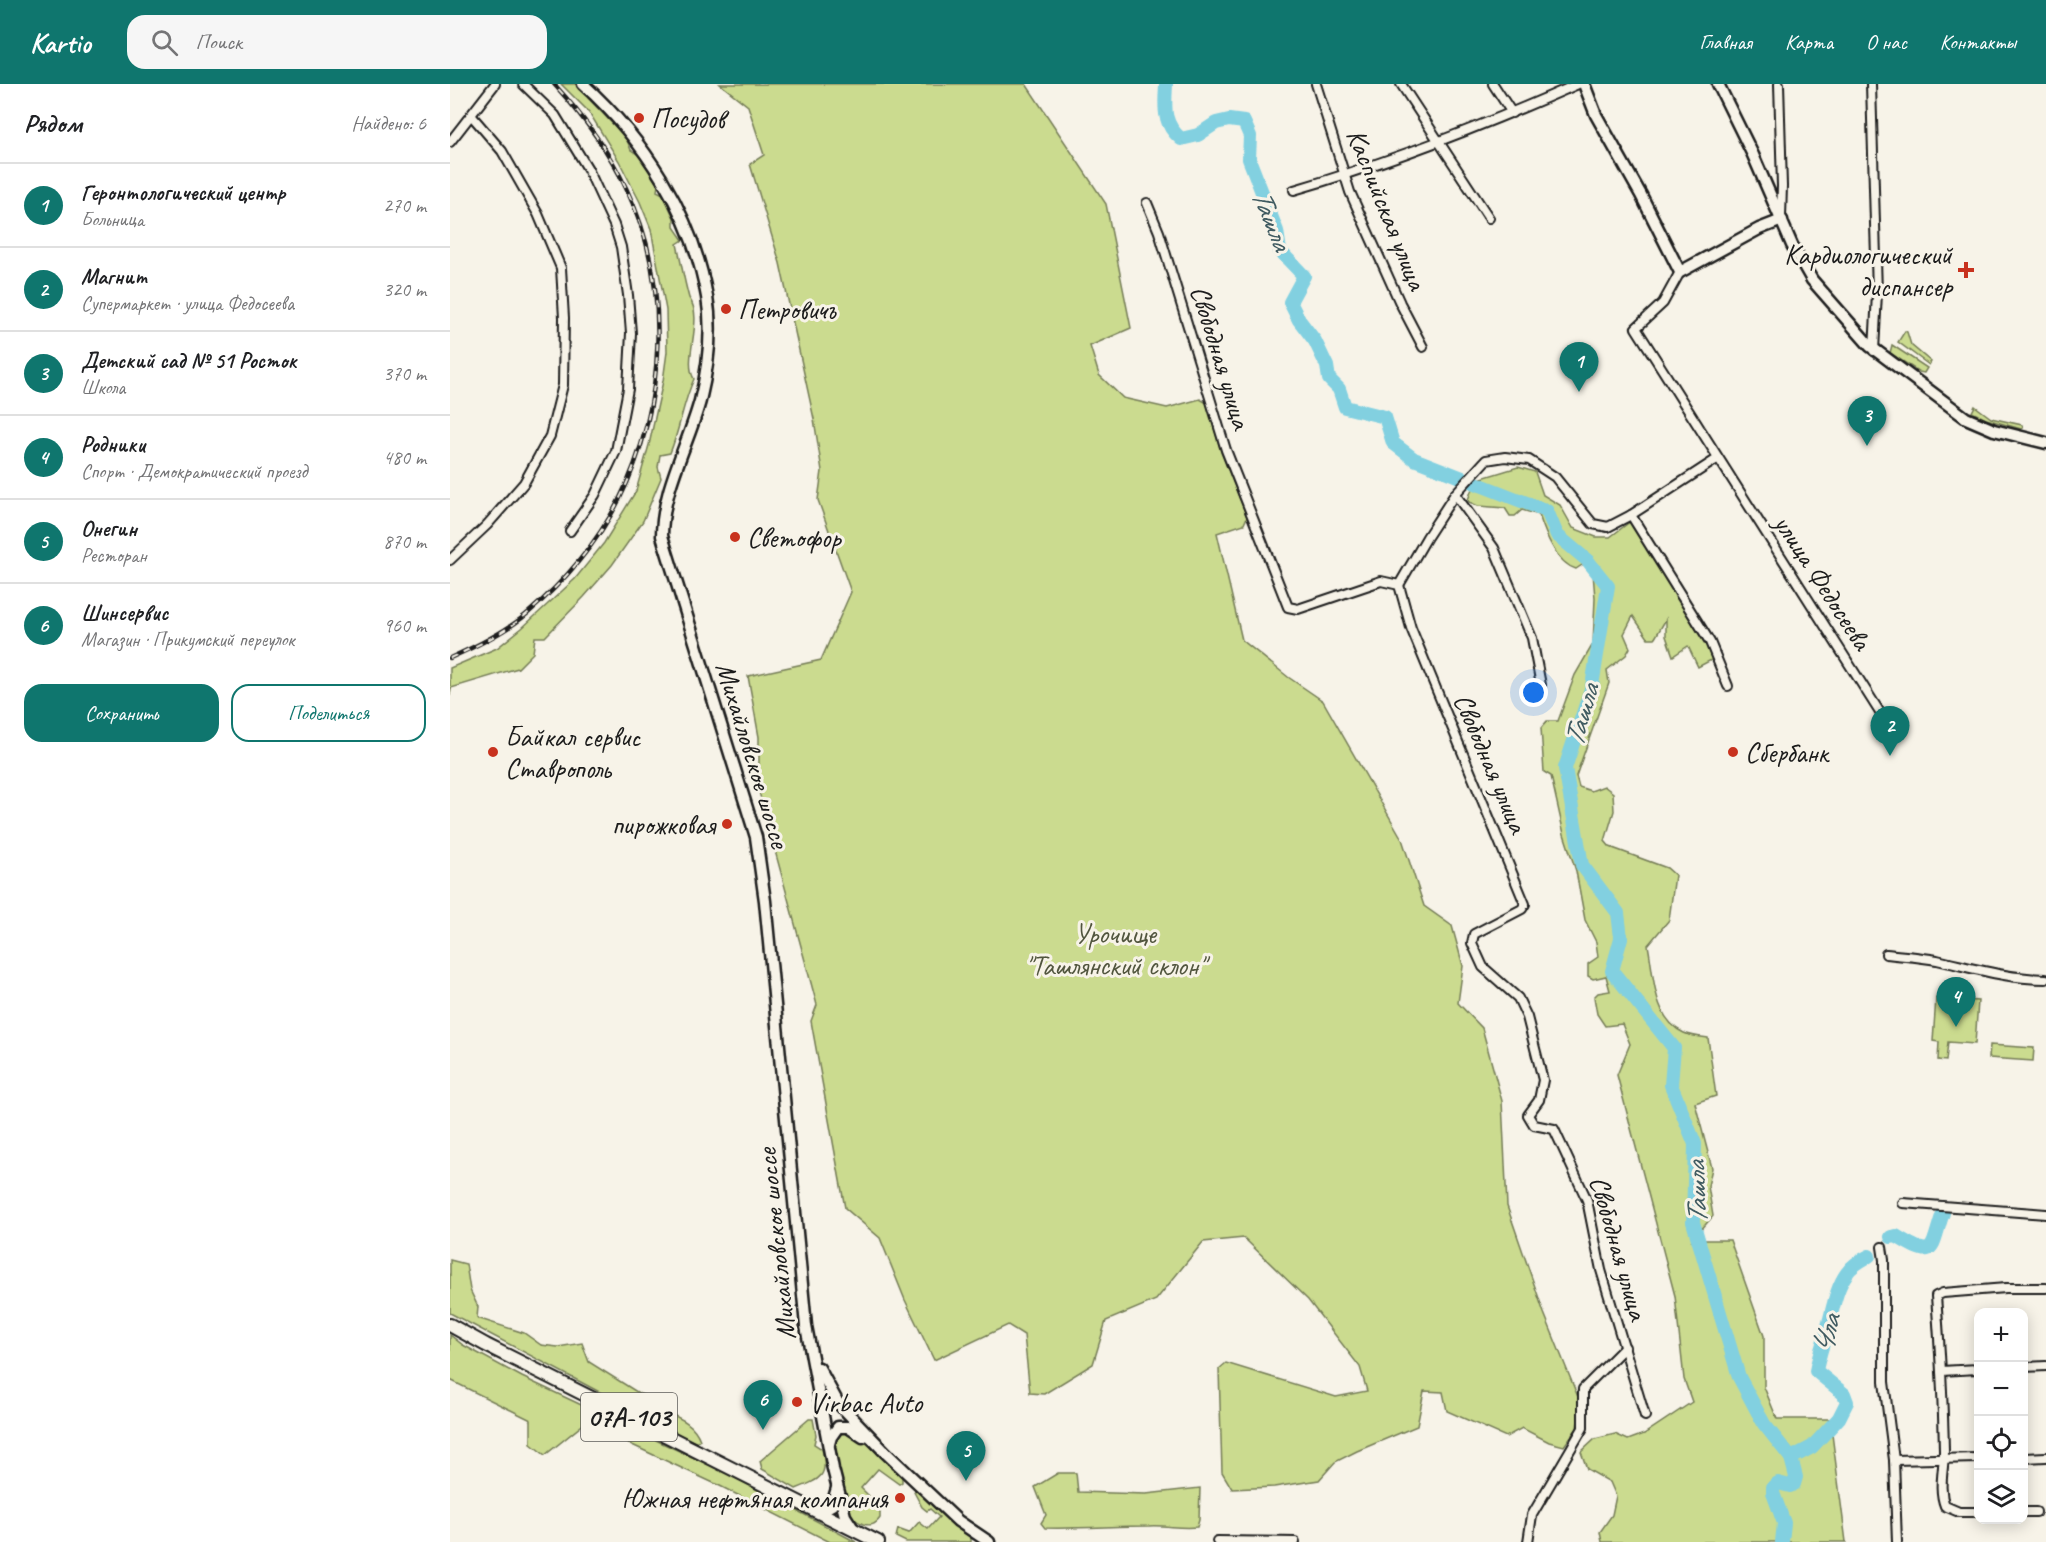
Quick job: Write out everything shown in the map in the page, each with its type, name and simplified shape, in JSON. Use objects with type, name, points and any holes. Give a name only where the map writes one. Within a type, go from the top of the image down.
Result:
[{"type":"main road","name":"Михайловское шоссе","points":[[583,84],[634,137],[665,187],[681,217],[696,255],[707,297],[710,337],[705,375],[700,401],[666,503],[662,520],[662,536],[756,837],[765,901],[809,1343],[837,1485],[845,1516],[854,1530]]},
{"type":"main road","points":[[1584,84],[1596,115],[1641,195],[1680,273],[1781,219]]},
{"type":"main road","points":[[1718,84],[1753,154],[1792,245],[1816,286],[1874,351],[1966,418],[1994,430],[2046,442]]},
{"type":"main road","name":"07А-103","points":[[450,1324],[486,1346],[878,1542]]},
{"type":"main road","points":[[809,1343],[822,1378],[838,1403],[885,1452],[958,1521],[990,1542]]},
{"type":"main road","points":[[829,1446],[834,1431],[843,1426],[856,1431],[885,1452]]},
{"type":"main road","points":[[809,1508],[825,1509],[832,1505],[837,1485]]},
{"type":"street","points":[[450,142],[495,84]]},
{"type":"street","points":[[523,84],[555,115],[588,169],[614,225],[621,247],[628,295],[631,333],[628,389],[616,451],[595,495],[570,531]]},
{"type":"street","name":"Каспийская улица","points":[[1316,84],[1350,192],[1400,303],[1423,347]]},
{"type":"street","points":[[1401,84],[1489,218]]},
{"type":"street","points":[[1492,84],[1512,113]]},
{"type":"street","points":[[1294,190],[1345,175],[1440,141],[1578,84]]},
{"type":"street","points":[[1779,84],[1781,219]]},
{"type":"street","points":[[1871,84],[1876,293],[1874,351]]},
{"type":"street","points":[[450,560],[487,525],[524,483],[550,436],[563,385],[564,318],[561,268],[538,214],[502,151],[471,115]]},
{"type":"street","points":[[450,128],[457,134]]},
{"type":"street","name":"Свободная улица","points":[[1147,203],[1159,232],[1226,450],[1288,607],[1298,609],[1381,581],[1399,585],[1411,628],[1525,904],[1522,909],[1474,934],[1472,943],[1483,967],[1518,998],[1527,1017],[1543,1080],[1539,1100],[1528,1115],[1534,1125],[1554,1129],[1587,1200],[1601,1270],[1645,1416]]},
{"type":"street","name":"улица Федосеева","points":[[1680,273],[1663,303],[1636,328],[1891,730]]},
{"type":"street","points":[[1399,585],[1455,494],[1486,460],[1505,457],[1529,460],[1555,477],[1593,524],[1608,527],[1631,515],[1717,459]]},
{"type":"street","points":[[1455,494],[1494,548],[1532,638],[1541,684]]},
{"type":"street","points":[[1631,515],[1710,642],[1728,686]]},
{"type":"street","points":[[1886,954],[1935,960],[1969,969],[2031,979],[2046,979]]},
{"type":"street","points":[[1903,1203],[2046,1214]]},
{"type":"street","points":[[1882,1247],[1884,1260],[1884,1382],[1893,1460],[1898,1542]]},
{"type":"street","points":[[1974,1512],[1959,1512],[1945,1506],[1941,1492],[1944,1459],[1936,1296],[1943,1293],[2006,1288],[2046,1288]]},
{"type":"street","points":[[1528,1542],[1532,1515],[1583,1428],[1583,1389],[1625,1347]]},
{"type":"street","points":[[2028,1367],[2046,1366]]},
{"type":"street","points":[[1941,1371],[1974,1369]]},
{"type":"street","points":[[2028,1458],[2046,1457]]},
{"type":"street","points":[[1893,1460],[1974,1458]]},
{"type":"street","points":[[2028,1512],[2036,1512]]},
{"type":"street","points":[[1217,1541],[1295,1542]]},
{"type":"green space","points":[[561,84],[577,84],[626,138],[631,150],[640,156],[658,185],[657,191],[663,194],[674,218],[674,227],[683,240],[677,244],[695,317],[690,361],[694,379],[670,453],[660,455],[658,467],[661,478],[643,521],[612,565],[545,637],[535,637],[533,653],[518,668],[451,688],[450,695],[450,668],[497,648],[522,628],[575,579],[604,543],[636,491],[663,381],[667,352],[666,310],[651,229],[619,161],[589,112]]},
{"type":"green space","name":"Урочище \"Ташлянский склон\"","points":[[720,84],[1026,84],[1106,204],[1131,328],[1090,346],[1099,375],[1123,398],[1167,408],[1200,399],[1207,403],[1221,452],[1247,517],[1244,524],[1217,533],[1242,640],[1288,677],[1323,701],[1402,839],[1424,906],[1452,926],[1463,966],[1458,1003],[1482,1028],[1502,1101],[1507,1206],[1544,1313],[1580,1402],[1577,1428],[1564,1446],[1549,1442],[1522,1428],[1506,1437],[1447,1411],[1443,1392],[1424,1391],[1417,1426],[1335,1462],[1319,1480],[1274,1487],[1232,1489],[1222,1472],[1219,1369],[1226,1363],[1336,1397],[1367,1391],[1360,1367],[1308,1300],[1244,1238],[1203,1242],[1156,1300],[1106,1321],[1093,1364],[1044,1394],[1030,1393],[1024,1335],[1008,1325],[934,1360],[905,1300],[880,1238],[845,1208],[811,1021],[817,1005],[759,792],[759,737],[748,676],[821,660],[851,592],[818,500],[822,471],[814,419],[780,263],[750,164],[764,155],[748,106]]},
{"type":"green space","points":[[1905,331],[1911,345],[1931,362],[1929,365],[1898,342]]},
{"type":"green space","points":[[1892,345],[1927,368],[1924,373],[1890,353]]},
{"type":"green space","points":[[1975,406],[1991,418],[2022,425],[2023,428],[1986,419],[1972,412]]},
{"type":"green space","points":[[1518,467],[1535,472],[1543,495],[1560,505],[1573,528],[1596,537],[1610,537],[1631,521],[1715,658],[1698,667],[1688,646],[1673,656],[1666,636],[1666,619],[1655,638],[1648,638],[1633,616],[1624,634],[1630,648],[1626,655],[1607,670],[1609,683],[1576,776],[1579,787],[1591,791],[1604,786],[1613,793],[1614,811],[1605,841],[1610,847],[1667,868],[1675,875],[1669,920],[1648,945],[1654,982],[1666,1018],[1684,1033],[1708,1038],[1716,1096],[1695,1103],[1712,1168],[1708,1186],[1713,1216],[1692,1240],[1730,1240],[1764,1336],[1764,1387],[1777,1419],[1830,1419],[1846,1542],[1602,1542],[1600,1532],[1612,1515],[1616,1496],[1610,1482],[1587,1469],[1581,1452],[1595,1439],[1615,1434],[1628,1440],[1644,1434],[1692,1402],[1684,1379],[1675,1296],[1617,1075],[1630,1044],[1622,1024],[1605,1026],[1597,1014],[1594,997],[1598,993],[1610,991],[1606,976],[1593,979],[1588,976],[1588,964],[1598,957],[1596,942],[1585,920],[1576,871],[1564,834],[1551,776],[1544,772],[1541,728],[1547,721],[1558,721],[1575,675],[1593,644],[1595,598],[1593,573],[1585,563],[1576,569],[1563,561],[1552,546],[1539,515],[1522,510],[1515,516],[1510,516],[1505,508],[1478,506],[1468,500],[1475,480]]},
{"type":"green space","points":[[1936,998],[1978,1001],[1975,1044],[1948,1042],[1946,1061],[1938,1060],[1939,1042],[1933,1041]]},
{"type":"green space","points":[[1990,1045],[2034,1048],[2033,1061],[1989,1058]]},
{"type":"green space","points":[[450,1260],[466,1264],[470,1290],[478,1307],[477,1318],[524,1333],[541,1345],[558,1347],[582,1343],[589,1362],[640,1394],[659,1400],[661,1410],[689,1424],[700,1440],[696,1443],[450,1313]]},
{"type":"green space","points":[[450,1335],[463,1345],[522,1377],[728,1474],[856,1542],[830,1542],[720,1486],[585,1423],[545,1455],[531,1444],[531,1420],[450,1380]]},
{"type":"green space","points":[[809,1419],[813,1419],[816,1435],[814,1444],[822,1449],[823,1471],[817,1479],[796,1489],[762,1469],[760,1461]]},
{"type":"green space","points":[[845,1432],[856,1434],[902,1475],[902,1482],[899,1484],[878,1469],[861,1488],[880,1507],[880,1518],[873,1524],[863,1524],[855,1519],[849,1513],[841,1493],[835,1442],[836,1436]]},
{"type":"green space","points":[[1058,1473],[1076,1473],[1078,1492],[1146,1494],[1200,1488],[1197,1527],[1045,1528],[1041,1523],[1046,1515],[1035,1487]]},
{"type":"green space","points":[[915,1490],[919,1491],[966,1533],[971,1538],[971,1542],[906,1542],[896,1537],[898,1529],[909,1533],[919,1522],[928,1529],[939,1517],[930,1509],[927,1511],[922,1507]]},
{"type":"waterway","name":"Ташла","points":[[1166,84],[1166,114],[1170,127],[1181,139],[1198,135],[1216,123],[1229,120],[1244,122],[1250,136],[1249,159],[1277,231],[1280,251],[1304,276],[1290,302],[1299,320],[1315,341],[1327,366],[1329,379],[1339,389],[1345,407],[1385,417],[1393,443],[1414,459],[1547,511],[1557,535],[1588,561],[1608,586],[1592,686],[1565,768],[1582,865],[1618,913],[1621,938],[1612,971],[1674,1048],[1671,1085],[1695,1144],[1693,1222],[1739,1377],[1764,1424],[1791,1458],[1796,1477],[1794,1484],[1790,1486],[1778,1483],[1773,1487],[1784,1523],[1782,1542]]},
{"type":"waterway","name":"Чла","points":[[1891,1237],[1896,1236],[1919,1248],[1930,1248],[1943,1213]]},
{"type":"waterway","name":"Чла","points":[[1791,1458],[1812,1447],[1839,1418],[1847,1402],[1844,1394],[1816,1371],[1840,1285],[1851,1268],[1869,1256]]},
{"type":"railway","points":[[450,658],[491,638],[519,620],[541,601],[579,561],[611,516],[635,464],[654,385],[657,345],[656,304],[651,264],[641,225],[626,188],[603,146],[554,84]]},
{"type":"place","name":"Посудов","points":[[639,118]]},
{"type":"place","name":"Кардиологический диспансер","points":[[1966,270]]},
{"type":"place","name":"Петровичъ","points":[[726,309]]},
{"type":"place","name":"Геронтологический центр","points":[[1579,392]]},
{"type":"place","name":"Детский сад № 51 Росток","points":[[1867,446]]},
{"type":"place","name":"Светофор","points":[[735,537]]},
{"type":"place","name":"Байкал сервис Ставрополь","points":[[493,752]]},
{"type":"place","name":"Сбербанк","points":[[1733,752]]},
{"type":"place","name":"Магнит","points":[[1890,756]]},
{"type":"place","name":"пирожковая","points":[[727,824]]},
{"type":"place","name":"Родники","points":[[1956,1027]]},
{"type":"place","name":"Virbac Auto","points":[[797,1402]]},
{"type":"place","name":"Шинсервис","points":[[763,1430]]},
{"type":"place","name":"Онегин","points":[[966,1481]]},
{"type":"place","name":"Южная нефтяная компания","points":[[900,1498]]}]
